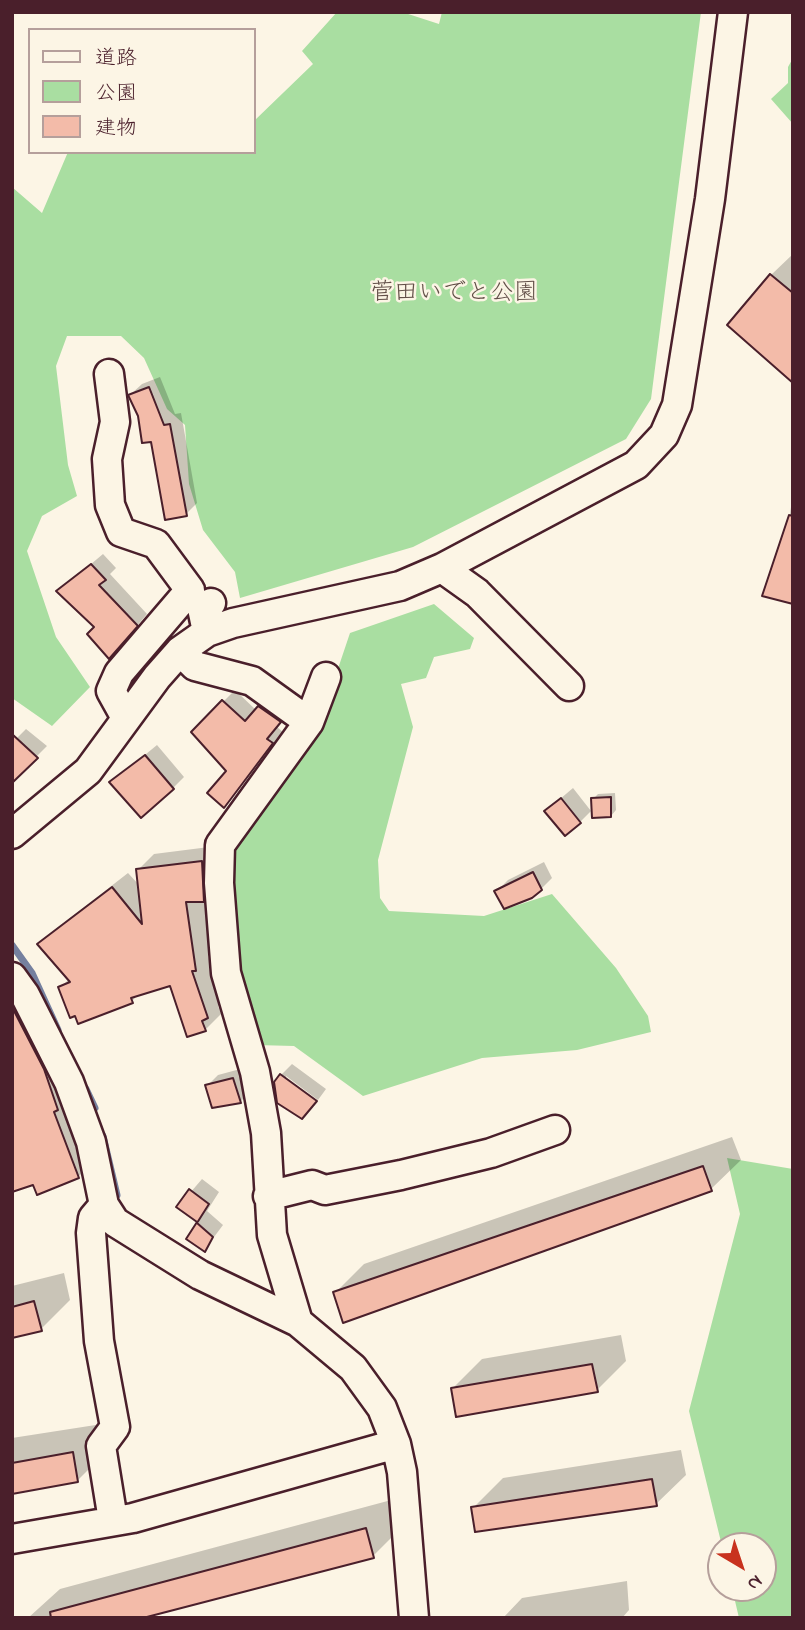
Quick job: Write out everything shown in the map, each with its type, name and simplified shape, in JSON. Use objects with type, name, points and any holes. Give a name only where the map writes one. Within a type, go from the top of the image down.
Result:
[{"type":"street","points":[[12,834],[88,771],[180,651],[207,632],[233,623],[400,586],[442,568],[636,465],[664,435],[677,405],[710,199],[733,12]]},
{"type":"street","points":[[109,374],[115,422],[107,459],[110,505],[121,532],[156,544],[190,590],[119,673],[111,691],[126,718]]},
{"type":"street","points":[[442,568],[477,593],[569,686]]},
{"type":"street","points":[[207,632],[202,608],[211,603]]},
{"type":"street","points":[[180,651],[195,666],[252,681],[309,722]]},
{"type":"street","points":[[298,1322],[272,1235],[266,1133],[255,1072],[226,973],[219,883],[220,845],[309,722],[326,677]]},
{"type":"street","points":[[17,993],[85,1120],[104,1205],[115,1222],[201,1275],[298,1322],[353,1368],[382,1408],[396,1444],[402,1472],[414,1618]]},
{"type":"street","points":[[268,1196],[312,1185],[325,1190],[401,1175],[491,1153],[555,1130]]},
{"type":"street","points":[[104,1205],[93,1218],[91,1233],[99,1341],[114,1427],[101,1446],[113,1520]]},
{"type":"street","points":[[12,1539],[113,1520],[396,1444]]},
{"type":"green space","name":"菅田いでと公園","points":[[337,12],[402,12],[439,24],[442,12],[701,12],[651,399],[626,439],[413,547],[240,598],[235,572],[203,530],[189,484],[185,425],[167,409],[144,358],[121,336],[67,336],[56,366],[68,465],[77,496],[42,516],[27,551],[56,637],[90,687],[52,726],[12,698],[12,187],[42,213],[67,154],[256,154],[256,119],[313,64],[302,51]]},
{"type":"green space","points":[[793,58],[793,124],[771,99],[788,83],[788,67]]},
{"type":"green space","points":[[434,604],[474,638],[470,649],[434,657],[426,678],[401,684],[413,727],[378,860],[380,898],[389,911],[484,916],[552,894],[616,968],[648,1016],[651,1032],[577,1050],[482,1058],[363,1096],[294,1046],[256,1045],[230,972],[228,840],[319,725],[350,633]]},
{"type":"green space","points":[[727,1158],[793,1169],[793,1618],[739,1618],[735,1602],[777,1602],[777,1532],[719,1532],[689,1411],[740,1214]]},
{"type":"building","points":[[770,274],[793,293],[793,383],[727,325]]},
{"type":"building","points":[[149,387],[164,425],[170,424],[187,516],[165,520],[151,442],[142,443],[138,416],[128,395]]},
{"type":"building","points":[[789,515],[793,516],[793,604],[762,596]]},
{"type":"building","points":[[91,564],[106,580],[99,585],[138,626],[109,659],[87,634],[94,627],[56,591]]},
{"type":"building","points":[[222,700],[245,721],[258,706],[281,722],[267,739],[273,743],[224,808],[207,793],[226,771],[191,732]]},
{"type":"building","points":[[12,734],[38,758],[12,783]]},
{"type":"building","points":[[145,755],[174,789],[141,818],[109,782]]},
{"type":"building","points":[[611,797],[611,817],[592,818],[591,798]]},
{"type":"building","points":[[561,798],[581,823],[565,836],[544,811]]},
{"type":"building","points":[[202,861],[204,902],[186,902],[196,971],[192,971],[208,1018],[202,1021],[206,1031],[187,1037],[170,986],[131,998],[133,1003],[78,1024],[75,1016],[70,1018],[58,987],[70,982],[37,944],[112,887],[142,924],[136,869]]},
{"type":"building","points":[[533,872],[542,890],[532,898],[504,909],[494,891]]},
{"type":"building","points":[[12,1007],[44,1069],[58,1110],[54,1112],[79,1178],[37,1195],[33,1185],[12,1192]]},
{"type":"building","points":[[280,1074],[317,1101],[302,1119],[277,1103],[274,1082]]},
{"type":"building","points":[[233,1078],[241,1103],[212,1108],[205,1085]]},
{"type":"building","points":[[703,1166],[712,1191],[343,1323],[333,1292]]},
{"type":"building","points":[[189,1189],[209,1204],[197,1223],[213,1237],[205,1252],[186,1239],[197,1222],[176,1207]]},
{"type":"building","points":[[34,1301],[42,1331],[12,1338],[12,1307]]},
{"type":"building","points":[[592,1364],[598,1392],[456,1417],[451,1388]]},
{"type":"building","points":[[73,1452],[78,1482],[12,1494],[12,1463]]},
{"type":"building","points":[[652,1479],[657,1506],[475,1532],[471,1507]]},
{"type":"building","points":[[366,1528],[374,1558],[143,1618],[51,1618],[50,1612]]},
{"type":"waterway","points":[[12,945],[32,973],[58,1030]]},
{"type":"waterway","points":[[86,1089],[95,1108]]},
{"type":"waterway","points":[[103,1136],[117,1195]]}]
